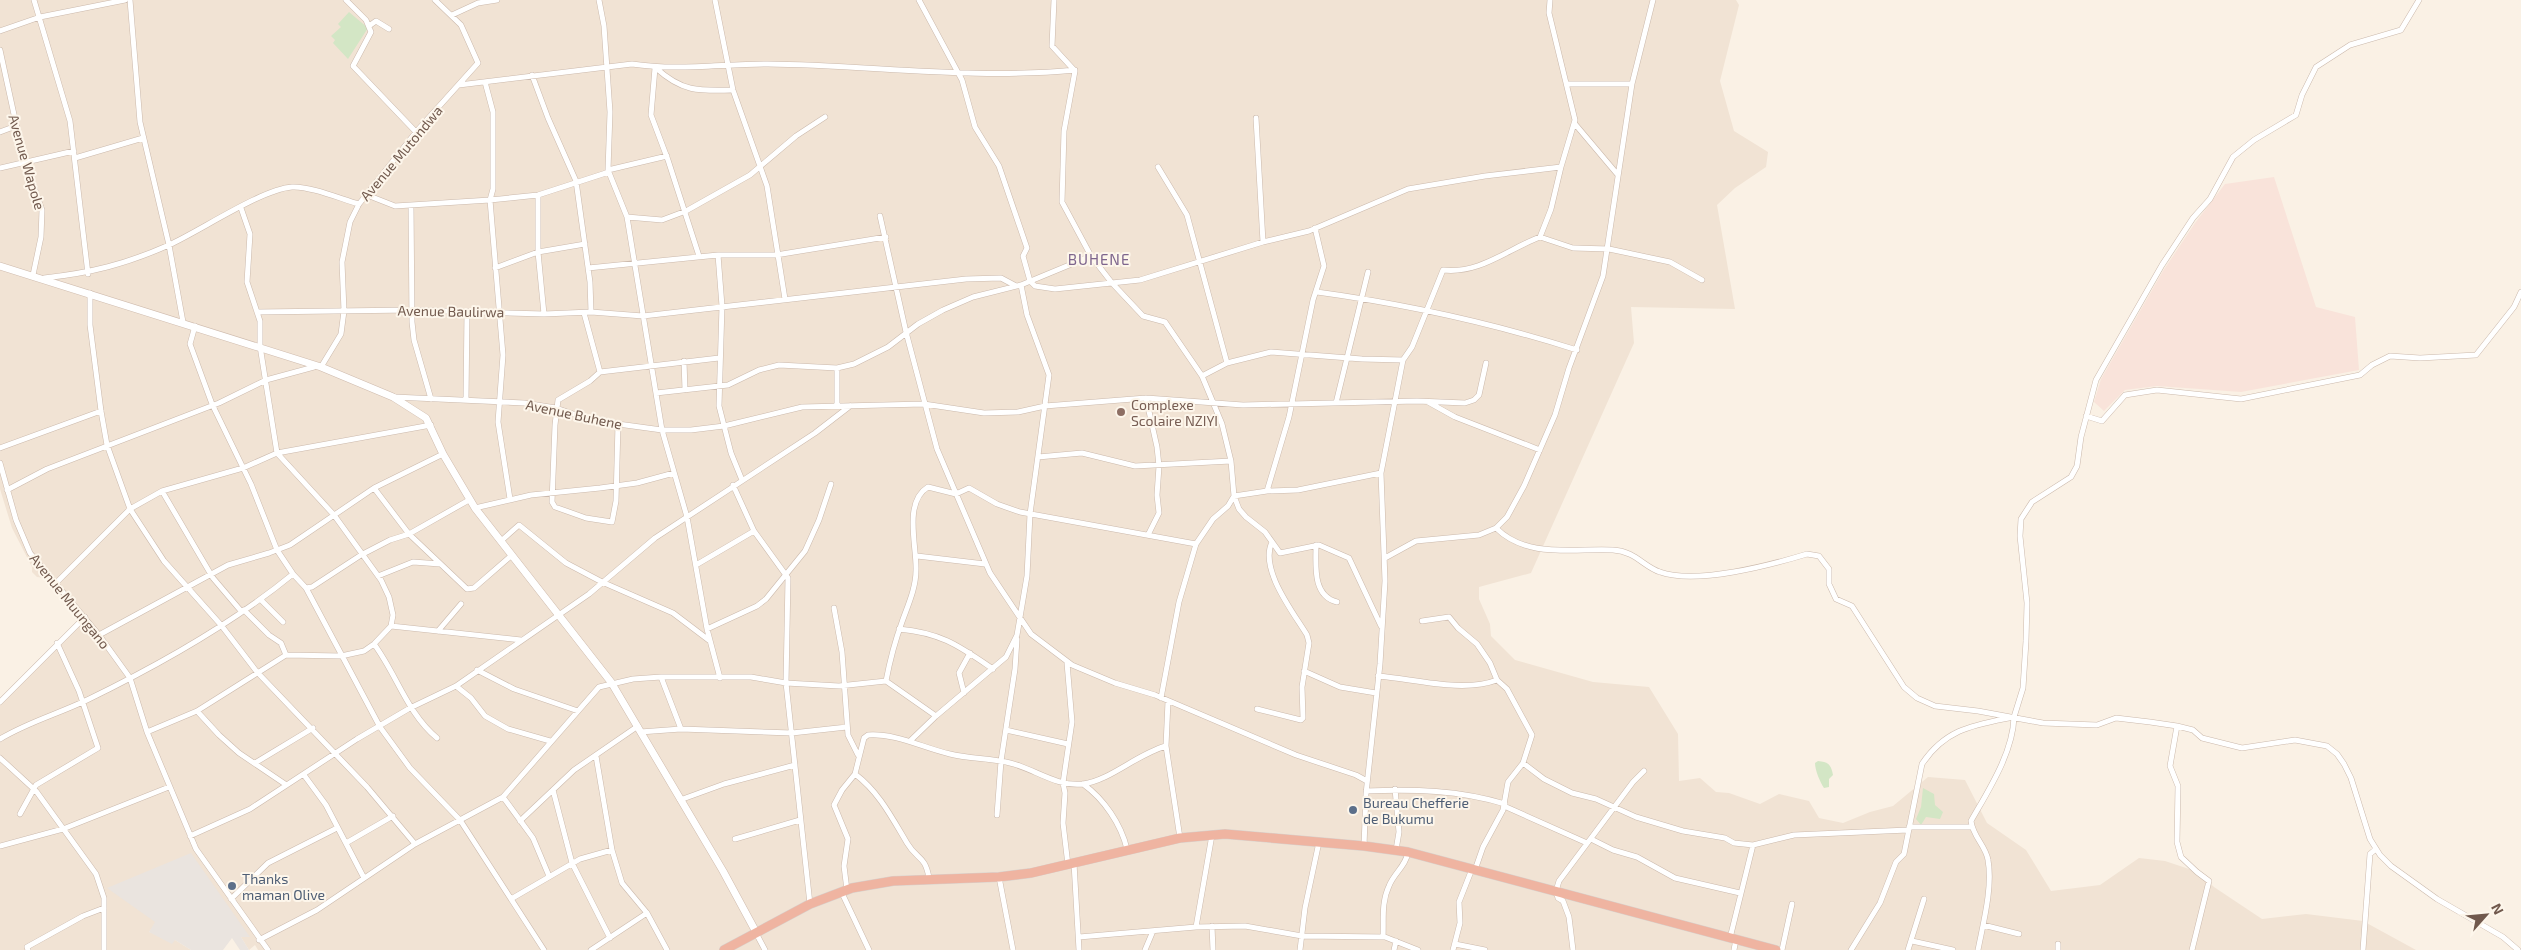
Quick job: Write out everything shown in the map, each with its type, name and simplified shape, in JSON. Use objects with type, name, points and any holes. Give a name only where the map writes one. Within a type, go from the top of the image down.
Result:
[{"type":"highway","points":[[724,950],[810,904],[844,891],[893,880],[999,877],[1071,864],[1180,838],[1225,834],[1364,846],[1408,852],[1776,950]]},
{"type":"main road","points":[[0,266],[260,346],[393,398],[419,412],[431,425],[443,454],[469,500],[557,617],[611,682],[756,932]]},
{"type":"street","points":[[34,0],[70,120],[88,274]]},
{"type":"street","points":[[0,31],[40,17],[125,0]]},
{"type":"street","points":[[130,0],[133,60],[143,138],[169,245],[183,322]]},
{"type":"street","points":[[346,0],[370,26],[370,32],[353,66],[416,132]]},
{"type":"street","points":[[435,0],[452,15],[478,3],[498,0]]},
{"type":"street","points":[[599,0],[604,26],[610,112],[609,171],[627,217],[662,430],[687,517],[707,629],[720,678]]},
{"type":"street","points":[[919,0],[958,73],[975,127],[999,166],[1027,248],[1023,256],[1030,281],[1035,286],[1055,289],[1140,280],[1315,228],[1408,189],[1485,176],[1540,172],[1561,168]]},
{"type":"street","points":[[1054,0],[1052,46],[1075,70]]},
{"type":"street","points":[[1550,0],[1549,13],[1575,124],[1618,175]]},
{"type":"street","points":[[1385,558],[1416,541],[1479,535],[1496,528],[1507,517],[1540,450],[1555,415],[1569,368],[1603,276],[1609,249],[1632,84],[1653,0]]},
{"type":"street","points":[[1978,950],[1987,899],[1989,861],[1972,827],[1971,821],[2004,754],[2014,726],[2014,717],[2023,688],[2027,603],[2020,536],[2021,518],[2032,502],[2071,477],[2077,466],[2086,416],[2096,380],[2162,265],[2193,218],[2210,198],[2233,157],[2254,140],[2296,115],[2302,95],[2316,68],[2350,45],[2401,30],[2419,0]]},
{"type":"street","points":[[716,1],[733,90],[767,186],[776,255],[785,299]]},
{"type":"street","name":"Avenue Mutondwa","points":[[317,367],[341,334],[344,311],[342,262],[350,222],[359,204],[416,132],[478,63],[461,25],[452,15]]},
{"type":"street","points":[[370,26],[376,21],[389,29]]},
{"type":"street","name":"Avenue Wapole","points":[[0,50],[25,162],[42,210],[41,237],[33,275]]},
{"type":"street","points":[[459,85],[632,64],[655,68],[728,65],[871,67],[958,73],[1044,74],[1075,70]]},
{"type":"street","points":[[655,68],[669,81],[687,89],[696,91],[733,90]]},
{"type":"street","points":[[655,68],[651,115],[667,156],[699,256]]},
{"type":"street","points":[[1075,70],[1064,131],[1060,197],[1091,256],[1143,316],[1165,322],[1202,376],[1214,403],[1231,461],[1234,496],[1242,514],[1261,528],[1278,552],[1283,553],[1316,545],[1349,558],[1382,628]]},
{"type":"street","points":[[532,75],[548,118],[576,181],[588,268],[590,312]]},
{"type":"street","points":[[485,82],[493,112],[493,189],[490,200],[503,355],[498,422],[510,499]]},
{"type":"street","points":[[1567,84],[1632,84]]},
{"type":"street","points":[[627,217],[662,220],[686,212],[761,167],[796,136],[825,117]]},
{"type":"street","points":[[1256,118],[1263,242]]},
{"type":"street","points":[[1364,846],[1366,791],[1382,628],[1385,558],[1380,503],[1381,473],[1393,402],[1403,360],[1412,347],[1443,270],[1460,272],[1475,268],[1540,237],[1551,209],[1561,168],[1575,124]]},
{"type":"street","points":[[0,132],[16,126]]},
{"type":"street","points":[[75,158],[143,138]]},
{"type":"street","points":[[0,168],[74,151]]},
{"type":"street","points":[[367,195],[395,206],[538,195],[609,171],[667,156]]},
{"type":"street","points":[[1158,167],[1187,215],[1227,363]]},
{"type":"street","points":[[44,278],[88,274],[124,263],[169,245],[242,208],[292,187],[359,204]]},
{"type":"street","points":[[538,195],[538,252],[544,314]]},
{"type":"street","points":[[411,205],[414,340],[431,399]]},
{"type":"street","points":[[147,732],[197,711],[286,655],[342,656],[364,650],[374,644],[391,626],[393,615],[390,597],[378,576],[361,555],[334,515],[277,453],[260,346],[261,327],[258,312],[248,290],[250,234],[242,208]]},
{"type":"street","points":[[880,216],[906,332],[937,449],[985,564],[1031,634],[1066,663],[1115,683],[1161,698],[1296,755],[1356,774],[1367,781]]},
{"type":"street","points":[[1267,492],[1293,404],[1324,266],[1315,228]]},
{"type":"street","points":[[588,268],[718,254],[776,255],[886,237]]},
{"type":"street","points":[[1540,237],[1573,248],[1609,249],[1674,264],[1702,280]]},
{"type":"street","points":[[495,268],[538,252],[585,244]]},
{"type":"street","points":[[718,254],[722,306],[719,406],[730,453],[742,480]]},
{"type":"street","points":[[656,393],[728,385],[760,370],[780,366],[837,368],[871,357],[888,347],[906,332],[943,310],[970,298],[1019,285],[1091,256]]},
{"type":"street","points":[[1336,403],[1368,272]]},
{"type":"street","name":"Avenue Baulirwa","points":[[258,312],[412,310],[498,311],[544,314],[590,312],[643,316],[785,299],[999,278],[1019,285]]},
{"type":"street","points":[[997,815],[1001,761],[1015,669],[1017,635],[1027,576],[1030,514],[1046,406],[1048,371],[1027,315],[1019,285]]},
{"type":"street","points":[[1317,292],[1361,298],[1480,322],[1577,350]]},
{"type":"street","points":[[2086,416],[2102,420],[2125,395],[2157,390],[2241,399],[2360,375],[2372,365],[2390,356],[2420,358],[2476,355],[2514,307],[2521,292]]},
{"type":"street","points":[[90,293],[90,326],[107,445],[130,510],[164,561],[221,625],[257,672],[313,728],[393,816],[415,844]]},
{"type":"street","points":[[466,400],[467,311]]},
{"type":"street","points":[[584,312],[600,372]]},
{"type":"street","points":[[195,326],[190,344],[212,404],[243,468],[277,550],[293,574],[306,588],[380,727],[410,768],[460,820],[544,950]]},
{"type":"street","points":[[1202,376],[1227,363],[1271,352],[1403,360]]},
{"type":"street","points":[[618,424],[617,486],[612,522],[586,518],[553,505],[556,408],[558,400],[590,381],[600,372],[651,364],[719,358]]},
{"type":"street","points":[[684,361],[685,390]]},
{"type":"street","name":"Avenue Buhene","points":[[393,398],[499,400],[556,408],[585,418],[662,430],[724,426],[802,407],[924,404],[984,412],[1018,412],[1046,406],[1146,398],[1243,405],[1393,402],[1465,403],[1474,400],[1482,387],[1486,363]]},
{"type":"street","points":[[7,490],[46,469],[212,404],[266,380],[317,367]]},
{"type":"street","points":[[837,368],[837,406]]},
{"type":"street","points":[[1146,398],[1159,466],[1157,495],[1159,513],[1149,534]]},
{"type":"street","points":[[1427,402],[1455,418],[1540,450]]},
{"type":"street","points":[[190,836],[250,809],[285,784],[304,775],[410,708],[456,686],[476,670],[557,617],[655,538],[733,485],[815,433],[850,406]]},
{"type":"street","points":[[0,448],[101,411]]},
{"type":"street","points":[[56,583],[130,510],[162,491],[243,468],[277,453],[431,425]]},
{"type":"street","points":[[1038,457],[1082,453],[1135,466],[1231,461]]},
{"type":"street","points":[[99,635],[228,565],[277,550],[303,538],[374,488],[443,454]]},
{"type":"street","name":"Avenue Muungano","points":[[0,463],[26,546],[42,570],[56,583],[85,617],[130,678],[147,732],[196,849],[259,940],[268,950]]},
{"type":"street","points":[[475,508],[553,491],[617,486],[674,473]]},
{"type":"street","points":[[1234,496],[1298,490],[1381,473]]},
{"type":"street","points":[[707,629],[762,603],[805,551],[819,520],[831,484]]},
{"type":"street","points":[[733,485],[754,531],[786,572],[788,578],[786,683],[810,904]]},
{"type":"street","points":[[886,680],[890,659],[912,593],[917,556],[913,516],[922,490],[930,487],[944,493],[956,494],[969,488],[998,504],[1030,514],[1196,544]]},
{"type":"street","points":[[374,488],[409,534],[470,590],[512,555]]},
{"type":"street","points":[[162,491],[212,573],[213,578],[242,611],[281,643],[286,655]]},
{"type":"street","points":[[1161,698],[1179,602],[1196,544],[1213,519],[1228,506],[1234,496]]},
{"type":"street","points":[[306,588],[312,587],[361,555],[390,540],[409,534],[469,500]]},
{"type":"street","points":[[501,541],[519,525],[566,563],[602,582],[673,612],[710,641]]},
{"type":"street","points":[[1496,528],[1512,540],[1533,548],[1561,551],[1615,550],[1639,558],[1660,572],[1680,575],[1718,576],[1807,554],[1819,556],[1829,569],[1829,584],[1836,599],[1852,606],[1904,687],[1918,698],[1935,706],[2043,723],[2097,725],[2116,718],[2177,726],[2193,730],[2202,738],[2242,748],[2295,740],[2327,746],[2337,754],[2351,778],[2370,839],[2390,866],[2437,899],[2503,937],[2518,950]]},
{"type":"street","points":[[696,565],[754,531]]},
{"type":"street","points":[[1257,710],[1301,720],[1304,671],[1309,643],[1307,635],[1278,588],[1269,558],[1272,542]]},
{"type":"street","points":[[1316,545],[1316,572],[1320,590],[1332,601],[1337,602]]},
{"type":"street","points":[[917,556],[985,564]]},
{"type":"street","points":[[378,576],[413,562],[440,564]]},
{"type":"street","points":[[0,739],[21,726],[83,702],[130,678],[261,600],[293,574]]},
{"type":"street","points":[[261,600],[283,622]]},
{"type":"street","points":[[438,631],[461,604]]},
{"type":"street","points":[[834,608],[842,652],[849,740],[858,754]]},
{"type":"street","points":[[0,702],[85,617]]},
{"type":"street","points":[[1422,621],[1450,618],[1458,628],[1477,644],[1490,662],[1497,680],[1507,689],[1532,735],[1523,763],[1508,782],[1504,804],[1459,902],[1460,922],[1453,950]]},
{"type":"street","points":[[391,626],[521,640]]},
{"type":"street","points":[[900,629],[928,632],[948,640],[993,669]]},
{"type":"street","points":[[910,741],[936,716],[1006,657],[1017,635]]},
{"type":"street","points":[[20,814],[33,789],[47,778],[98,748],[68,662],[57,643]]},
{"type":"street","points":[[374,644],[386,659],[410,708],[424,727],[437,738]]},
{"type":"street","points":[[964,693],[959,672],[970,653]]},
{"type":"street","points":[[1066,663],[1072,722],[1063,783],[1065,794],[1063,822],[1071,864],[1079,950]]},
{"type":"street","points":[[476,670],[514,689],[578,711]]},
{"type":"street","points":[[1304,671],[1340,687],[1376,693]]},
{"type":"street","points":[[1378,676],[1460,685],[1486,684],[1497,680]]},
{"type":"street","points":[[661,677],[681,729]]},
{"type":"street","points":[[259,940],[317,910],[415,844],[503,797],[595,690],[611,682],[661,677],[751,677],[786,683],[844,686],[886,680],[936,716]]},
{"type":"street","points":[[456,686],[471,698],[485,716],[508,729],[550,742]]},
{"type":"street","points":[[1168,701],[1166,746],[1180,838]]},
{"type":"street","points":[[197,711],[219,736],[285,784]]},
{"type":"street","points":[[1851,950],[1880,904],[1896,862],[1904,854],[1922,764],[1929,753],[1943,739],[1964,729],[2014,717]]},
{"type":"street","points":[[2177,726],[2170,766],[2178,786],[2177,842],[2181,857],[2196,872],[2209,881],[2192,950]]},
{"type":"street","points":[[520,821],[574,770],[596,756],[597,752],[639,729],[792,733],[848,727]]},
{"type":"street","points":[[255,764],[313,728]]},
{"type":"street","points":[[1006,730],[1068,744]]},
{"type":"street","points":[[870,950],[844,891],[844,866],[848,839],[834,805],[842,790],[855,774],[858,754],[864,738],[868,735],[910,741],[949,754],[1001,761],[1063,783],[1083,784],[1099,780],[1136,757],[1166,746]]},
{"type":"street","points":[[596,756],[612,850],[622,882],[647,913],[667,950]]},
{"type":"street","points":[[0,758],[33,789],[101,885],[104,908],[104,950]]},
{"type":"street","points":[[1523,763],[1544,779],[1572,793],[1615,807],[1636,817],[1683,831],[1707,834],[1734,843],[1753,845],[1794,835],[1972,827]]},
{"type":"street","points":[[680,800],[724,784],[795,765]]},
{"type":"street","points":[[1573,950],[1569,917],[1563,901],[1558,898],[1556,891],[1559,881],[1633,782],[1644,771]]},
{"type":"street","points":[[855,774],[870,786],[890,813],[908,844],[924,860],[929,878]]},
{"type":"street","points":[[304,775],[326,805],[364,878]]},
{"type":"street","points":[[1083,784],[1108,810],[1124,838],[1127,850]]},
{"type":"street","points":[[0,846],[62,829],[169,787]]},
{"type":"street","points":[[1366,791],[1395,789],[1442,790],[1475,797],[1482,796],[1589,841],[1637,857],[1675,878],[1740,893]]},
{"type":"street","points":[[1395,789],[1399,832],[1396,850]]},
{"type":"street","points":[[553,790],[572,863],[610,938]]},
{"type":"street","points":[[503,797],[540,850],[549,876]]},
{"type":"street","points":[[346,843],[393,816]]},
{"type":"street","points":[[735,839],[800,820]]},
{"type":"street","points":[[231,899],[268,863],[337,828]]},
{"type":"street","points":[[1196,927],[1212,835]]},
{"type":"street","points":[[1300,950],[1305,908],[1319,842]]},
{"type":"street","points":[[1734,950],[1733,938],[1740,893],[1753,845]]},
{"type":"street","points":[[2363,950],[2370,854],[2376,849]]},
{"type":"street","points":[[511,898],[572,863],[612,850]]},
{"type":"street","points":[[1383,937],[1383,901],[1394,876],[1407,862],[1408,852]]},
{"type":"street","points":[[999,877],[1013,950]]},
{"type":"street","points":[[1908,950],[1912,941],[1914,925],[1924,899]]},
{"type":"street","points":[[1782,950],[1792,904]]},
{"type":"street","points":[[28,950],[27,948],[83,916],[104,908]]},
{"type":"street","points":[[591,950],[647,913]]},
{"type":"street","points":[[1983,925],[2019,934]]},
{"type":"street","points":[[1212,926],[1213,950]]},
{"type":"street","points":[[1078,937],[1196,927],[1246,926],[1302,936],[1383,937],[1418,950]]},
{"type":"street","points":[[1144,950],[1153,931]]},
{"type":"street","points":[[756,932],[765,950]]},
{"type":"street","points":[[1394,950],[1396,941]]},
{"type":"street","points":[[1912,941],[1953,950]]},
{"type":"street","points":[[1455,944],[1485,950]]},
{"type":"shaded area","points":[[0,0],[1736,0],[1739,5],[1720,81],[1734,131],[1768,152],[1766,167],[1735,188],[1717,205],[1735,309],[1631,307],[1634,343],[1531,573],[1479,587],[1479,599],[1490,624],[1491,636],[1515,660],[1593,682],[1649,687],[1678,734],[1679,781],[1700,778],[1716,792],[1729,793],[1760,804],[1779,794],[1809,801],[1819,818],[1843,823],[1870,812],[1893,806],[1928,777],[1965,780],[1987,823],[2026,850],[2051,891],[2100,885],[2139,858],[2165,861],[2198,872],[2214,887],[2262,919],[2306,914],[2363,921],[2416,950],[258,950],[255,945],[249,950],[241,937],[249,937],[156,923],[149,932],[175,940],[191,950],[0,950],[0,699],[81,617],[46,578],[37,577],[32,572],[32,567],[12,528],[0,489]]},
{"type":"shaded area","points":[[2274,177],[2316,307],[2355,317],[2359,370],[2241,392],[2157,386],[2125,390],[2104,411],[2094,402],[2101,379],[2163,271],[2195,223],[2225,184]]},
{"type":"shaded area","points":[[191,853],[250,937],[241,937],[249,950],[240,950],[232,938],[223,950],[191,950],[175,940],[172,944],[149,932],[155,922],[107,888]]},
{"type":"green space","points":[[349,12],[368,28],[348,59],[333,43],[335,40],[331,36],[341,27],[338,24]]},
{"type":"green space","points":[[1818,761],[1827,763],[1831,768],[1833,775],[1829,779],[1829,787],[1824,788],[1819,779],[1815,763]]},
{"type":"green space","points":[[1923,788],[1934,794],[1935,805],[1943,812],[1940,819],[1926,817],[1921,825],[1916,819],[1921,807]]},
{"type":"place","name":"Complexe Scolaire NZIYI","points":[[1121,412]]},
{"type":"place","name":"Bureau Chefferie de Bukumu","points":[[1353,810]]},
{"type":"place","name":"Thanks maman Olive","points":[[232,886]]},
{"type":"district","name":"BUHENE","points":[[1099,259]]}]
